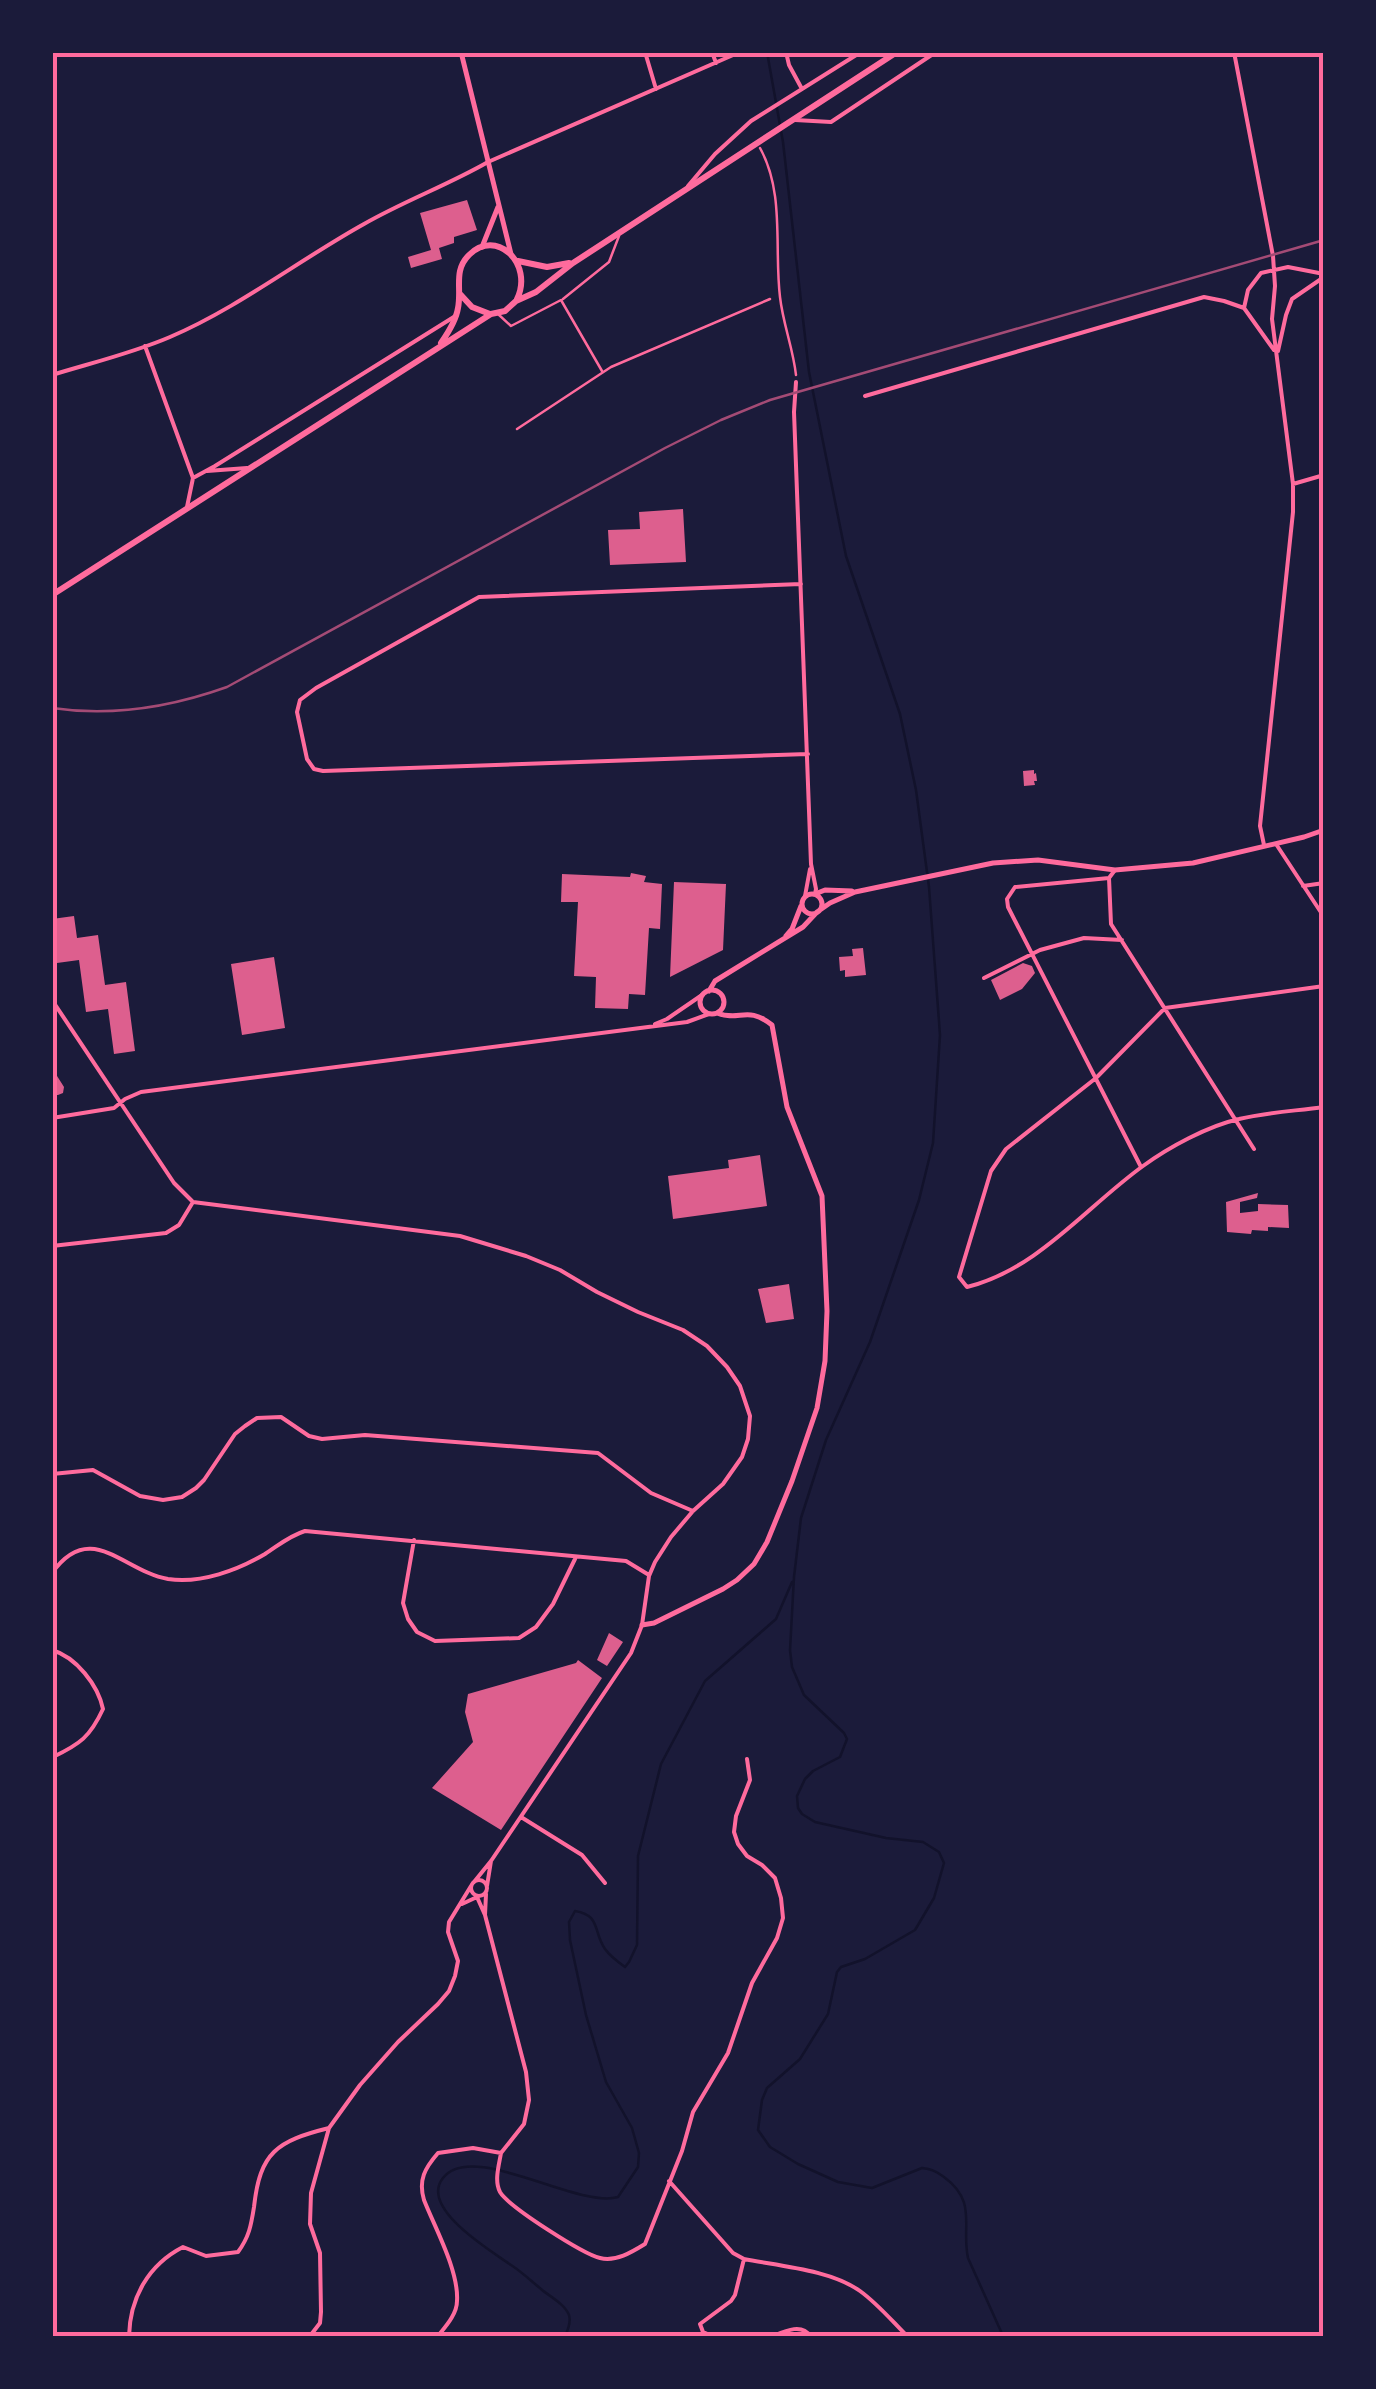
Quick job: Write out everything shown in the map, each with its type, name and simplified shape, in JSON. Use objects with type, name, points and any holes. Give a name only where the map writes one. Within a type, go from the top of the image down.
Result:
[{"type":"main road","points":[[52,595],[494,313],[536,292],[572,263],[897,52]]},
{"type":"main road","points":[[436,350],[456,315],[458,281],[470,253],[482,247],[498,247],[514,257],[547,267],[572,263]]},
{"type":"main road","points":[[514,257],[522,280],[516,300]]},
{"type":"main road","points":[[460,294],[472,308],[494,313]]},
{"type":"street","points":[[460,52],[514,257]]},
{"type":"street","points":[[645,52],[656,89]]},
{"type":"street","points":[[712,52],[716,63]]},
{"type":"street","points":[[52,375],[170,338],[395,207],[740,52]]},
{"type":"street","points":[[786,52],[802,89]]},
{"type":"street","points":[[685,190],[714,154],[751,121],[861,52]]},
{"type":"street","points":[[796,120],[831,122],[936,52]]},
{"type":"street","points":[[1234,52],[1273,256],[1272,319],[1292,484],[1260,826],[1264,846]]},
{"type":"street","points":[[482,247],[499,204]]},
{"type":"street","points":[[1244,308],[1248,290],[1261,272],[1288,267],[1324,275]]},
{"type":"street","points":[[1276,355],[1292,299],[1324,275]]},
{"type":"street","points":[[865,396],[1204,297],[1244,308],[1276,355]]},
{"type":"street","points":[[193,478],[456,315]]},
{"type":"street","points":[[144,346],[193,478],[186,510]]},
{"type":"street","points":[[796,382],[794,412],[814,894]]},
{"type":"street","points":[[206,471],[252,468]]},
{"type":"street","points":[[1292,484],[1324,475]]},
{"type":"street","points":[[801,584],[479,597],[316,688],[300,700],[297,712],[306,759],[323,771],[808,754]]},
{"type":"street","points":[[802,905],[808,913],[817,912],[855,892],[993,863],[1038,860],[1115,870],[1193,863],[1324,830]]},
{"type":"street","points":[[1276,844],[1324,917]]},
{"type":"street","points":[[780,942],[792,929],[802,905],[811,864]]},
{"type":"street","points":[[1115,870],[1109,878],[1111,924],[1254,1149]]},
{"type":"street","points":[[1109,878],[1014,888],[1007,899],[1008,908],[1141,1167]]},
{"type":"street","points":[[814,879],[825,890]]},
{"type":"street","points":[[1303,886],[1324,883]]},
{"type":"street","points":[[805,896],[825,890],[855,892]]},
{"type":"street","points":[[713,1014],[700,1006],[714,981],[803,928],[822,904],[814,894]]},
{"type":"street","points":[[984,978],[1040,950],[1084,938],[1122,940]]},
{"type":"street","points":[[730,973],[720,993],[724,1004],[744,1014]]},
{"type":"street","points":[[1323,1108],[1235,1120],[1176,1146],[1112,1189],[1045,1247],[986,1282],[967,1287],[959,1277],[992,1171],[1006,1148],[1096,1078],[1165,1008],[1324,986]]},
{"type":"street","points":[[646,1028],[705,993],[720,993]]},
{"type":"street","points":[[52,1000],[174,1183],[193,1202],[460,1236],[526,1256],[683,1330],[707,1346],[740,1386],[750,1416],[742,1457],[724,1484],[693,1510],[671,1537],[650,1576],[642,1625],[631,1652],[450,1922],[448,1932],[458,1961],[449,1991],[360,2085],[329,2128],[311,2194],[310,2224],[320,2253],[321,2312],[320,2323],[310,2336]]},
{"type":"street","points":[[713,1014],[724,1004]]},
{"type":"street","points":[[52,1118],[114,1108],[140,1092],[646,1028],[713,1014],[762,1016],[772,1024],[787,1106],[822,1196],[827,1311],[818,1408],[767,1542],[754,1564],[722,1589],[642,1625]]},
{"type":"street","points":[[52,1246],[166,1233],[179,1225],[193,1202]]},
{"type":"street","points":[[52,1474],[93,1470],[140,1496],[163,1500],[182,1497],[204,1480],[235,1434],[257,1418],[281,1416],[309,1436],[322,1439],[365,1435],[598,1453],[651,1493],[693,1510]]},
{"type":"street","points":[[52,1573],[64,1558],[96,1548],[170,1579],[211,1576],[244,1566],[305,1530],[626,1560],[650,1576]]},
{"type":"street","points":[[414,1540],[403,1603],[416,1632],[435,1641],[519,1638],[536,1627],[553,1604],[576,1556]]},
{"type":"street","points":[[52,1650],[69,1656],[76,1664],[97,1692],[103,1709],[80,1744],[54,1757]]},
{"type":"street","points":[[472,1884],[471,1892],[478,1897],[486,1915],[530,2100],[524,2124],[500,2153],[499,2191],[543,2226],[597,2258],[620,2257],[645,2244],[693,2112],[728,2053],[752,1983],[778,1938],[782,1898],[775,1878],[747,1856],[734,1832],[750,1780],[747,1759]]},
{"type":"street","points":[[520,1817],[582,1855],[605,1884]]},
{"type":"street","points":[[486,1915],[491,1861]]},
{"type":"street","points":[[472,1884],[482,1880],[487,1889]]},
{"type":"street","points":[[459,1906],[487,1889]]},
{"type":"street","points":[[129,2336],[136,2303],[158,2262],[183,2248],[206,2256],[238,2252],[250,2236],[256,2184],[272,2151],[302,2135],[329,2128]]},
{"type":"street","points":[[438,2336],[452,2319],[458,2302],[452,2272],[421,2190],[422,2178],[438,2153],[473,2148],[500,2153]]},
{"type":"street","points":[[670,2182],[733,2253],[744,2259],[834,2278],[858,2289],[907,2336]]},
{"type":"street","points":[[712,2336],[700,2329],[702,2321],[735,2295],[744,2259]]},
{"type":"street","points":[[774,2336],[801,2329],[810,2336]]},
{"type":"lane","points":[[494,313],[512,326],[562,300],[609,262],[621,231]]},
{"type":"lane","points":[[517,429],[603,373],[770,299]]},
{"type":"lane","points":[[562,300],[603,373]]},
{"type":"path","points":[[758,144],[772,184],[780,295],[796,382]]},
{"type":"building","points":[[467,200],[477,230],[454,237],[454,243],[439,248],[442,259],[411,268],[408,257],[431,250],[420,213]]},
{"type":"building","points":[[683,509],[686,562],[610,565],[608,530],[640,529],[639,512]]},
{"type":"building","points":[[1034,770],[1035,785],[1024,786],[1023,771]]},
{"type":"building","points":[[631,873],[646,876],[644,882],[662,884],[660,929],[649,928],[645,995],[629,994],[628,1009],[595,1008],[596,977],[574,976],[578,902],[561,902],[562,874],[630,877]]},
{"type":"building","points":[[674,882],[726,884],[723,950],[670,977]]},
{"type":"building","points":[[74,916],[77,938],[98,935],[105,985],[126,982],[135,1051],[114,1054],[108,1009],[86,1012],[79,960],[57,963],[52,919]]},
{"type":"building","points":[[863,948],[866,975],[845,977],[845,970],[840,971],[839,957],[853,956],[852,949]]},
{"type":"building","points":[[274,957],[285,1028],[242,1035],[231,964]]},
{"type":"building","points":[[1023,963],[1032,966],[1035,973],[1022,989],[1000,1000],[991,980]]},
{"type":"building","points":[[52,1068],[64,1087],[58,1095],[52,1095]]},
{"type":"building","points":[[760,1155],[767,1206],[673,1219],[668,1176],[729,1168],[728,1160]]},
{"type":"building","points":[[1258,1193],[1257,1198],[1240,1202],[1240,1213],[1258,1211],[1258,1204],[1288,1205],[1289,1228],[1268,1227],[1268,1231],[1252,1230],[1251,1234],[1227,1232],[1226,1202]]},
{"type":"building","points":[[789,1284],[794,1319],[766,1323],[758,1289]]},
{"type":"building","points":[[609,1633],[623,1642],[607,1666],[597,1660]]},
{"type":"building","points":[[578,1660],[602,1678],[501,1830],[432,1788],[473,1742],[465,1712],[468,1694]]},
{"type":"waterway","points":[[767,52],[783,142],[809,372],[846,556],[900,714],[916,790],[929,887],[940,1035],[933,1143],[919,1200],[870,1342],[826,1440],[801,1518],[794,1577],[792,1667],[804,1695],[847,1739],[840,1757],[805,1779],[797,1796],[798,1808],[815,1822],[923,1842],[939,1852],[944,1863],[934,1898],[915,1930],[837,1972],[828,2014],[800,2059],[767,2088],[758,2130],[770,2147],[838,2182],[872,2188],[922,2168],[955,2186],[965,2205],[968,2258],[1003,2336]]},
{"type":"waterway","points":[[565,2336],[570,2320],[564,2307],[461,2228],[441,2202],[438,2190],[443,2178],[457,2168],[477,2167],[500,2170],[577,2194],[618,2197],[638,2167],[639,2153],[632,2128],[606,2082],[586,2015],[569,1922],[575,1911],[589,1916],[607,1952],[625,1967],[629,1962],[637,1945],[638,1856],[661,1764],[705,1681],[776,1619],[792,1582]]},
{"type":"railway","points":[[52,708],[141,708],[227,687],[665,448],[770,400],[1324,240]]}]
